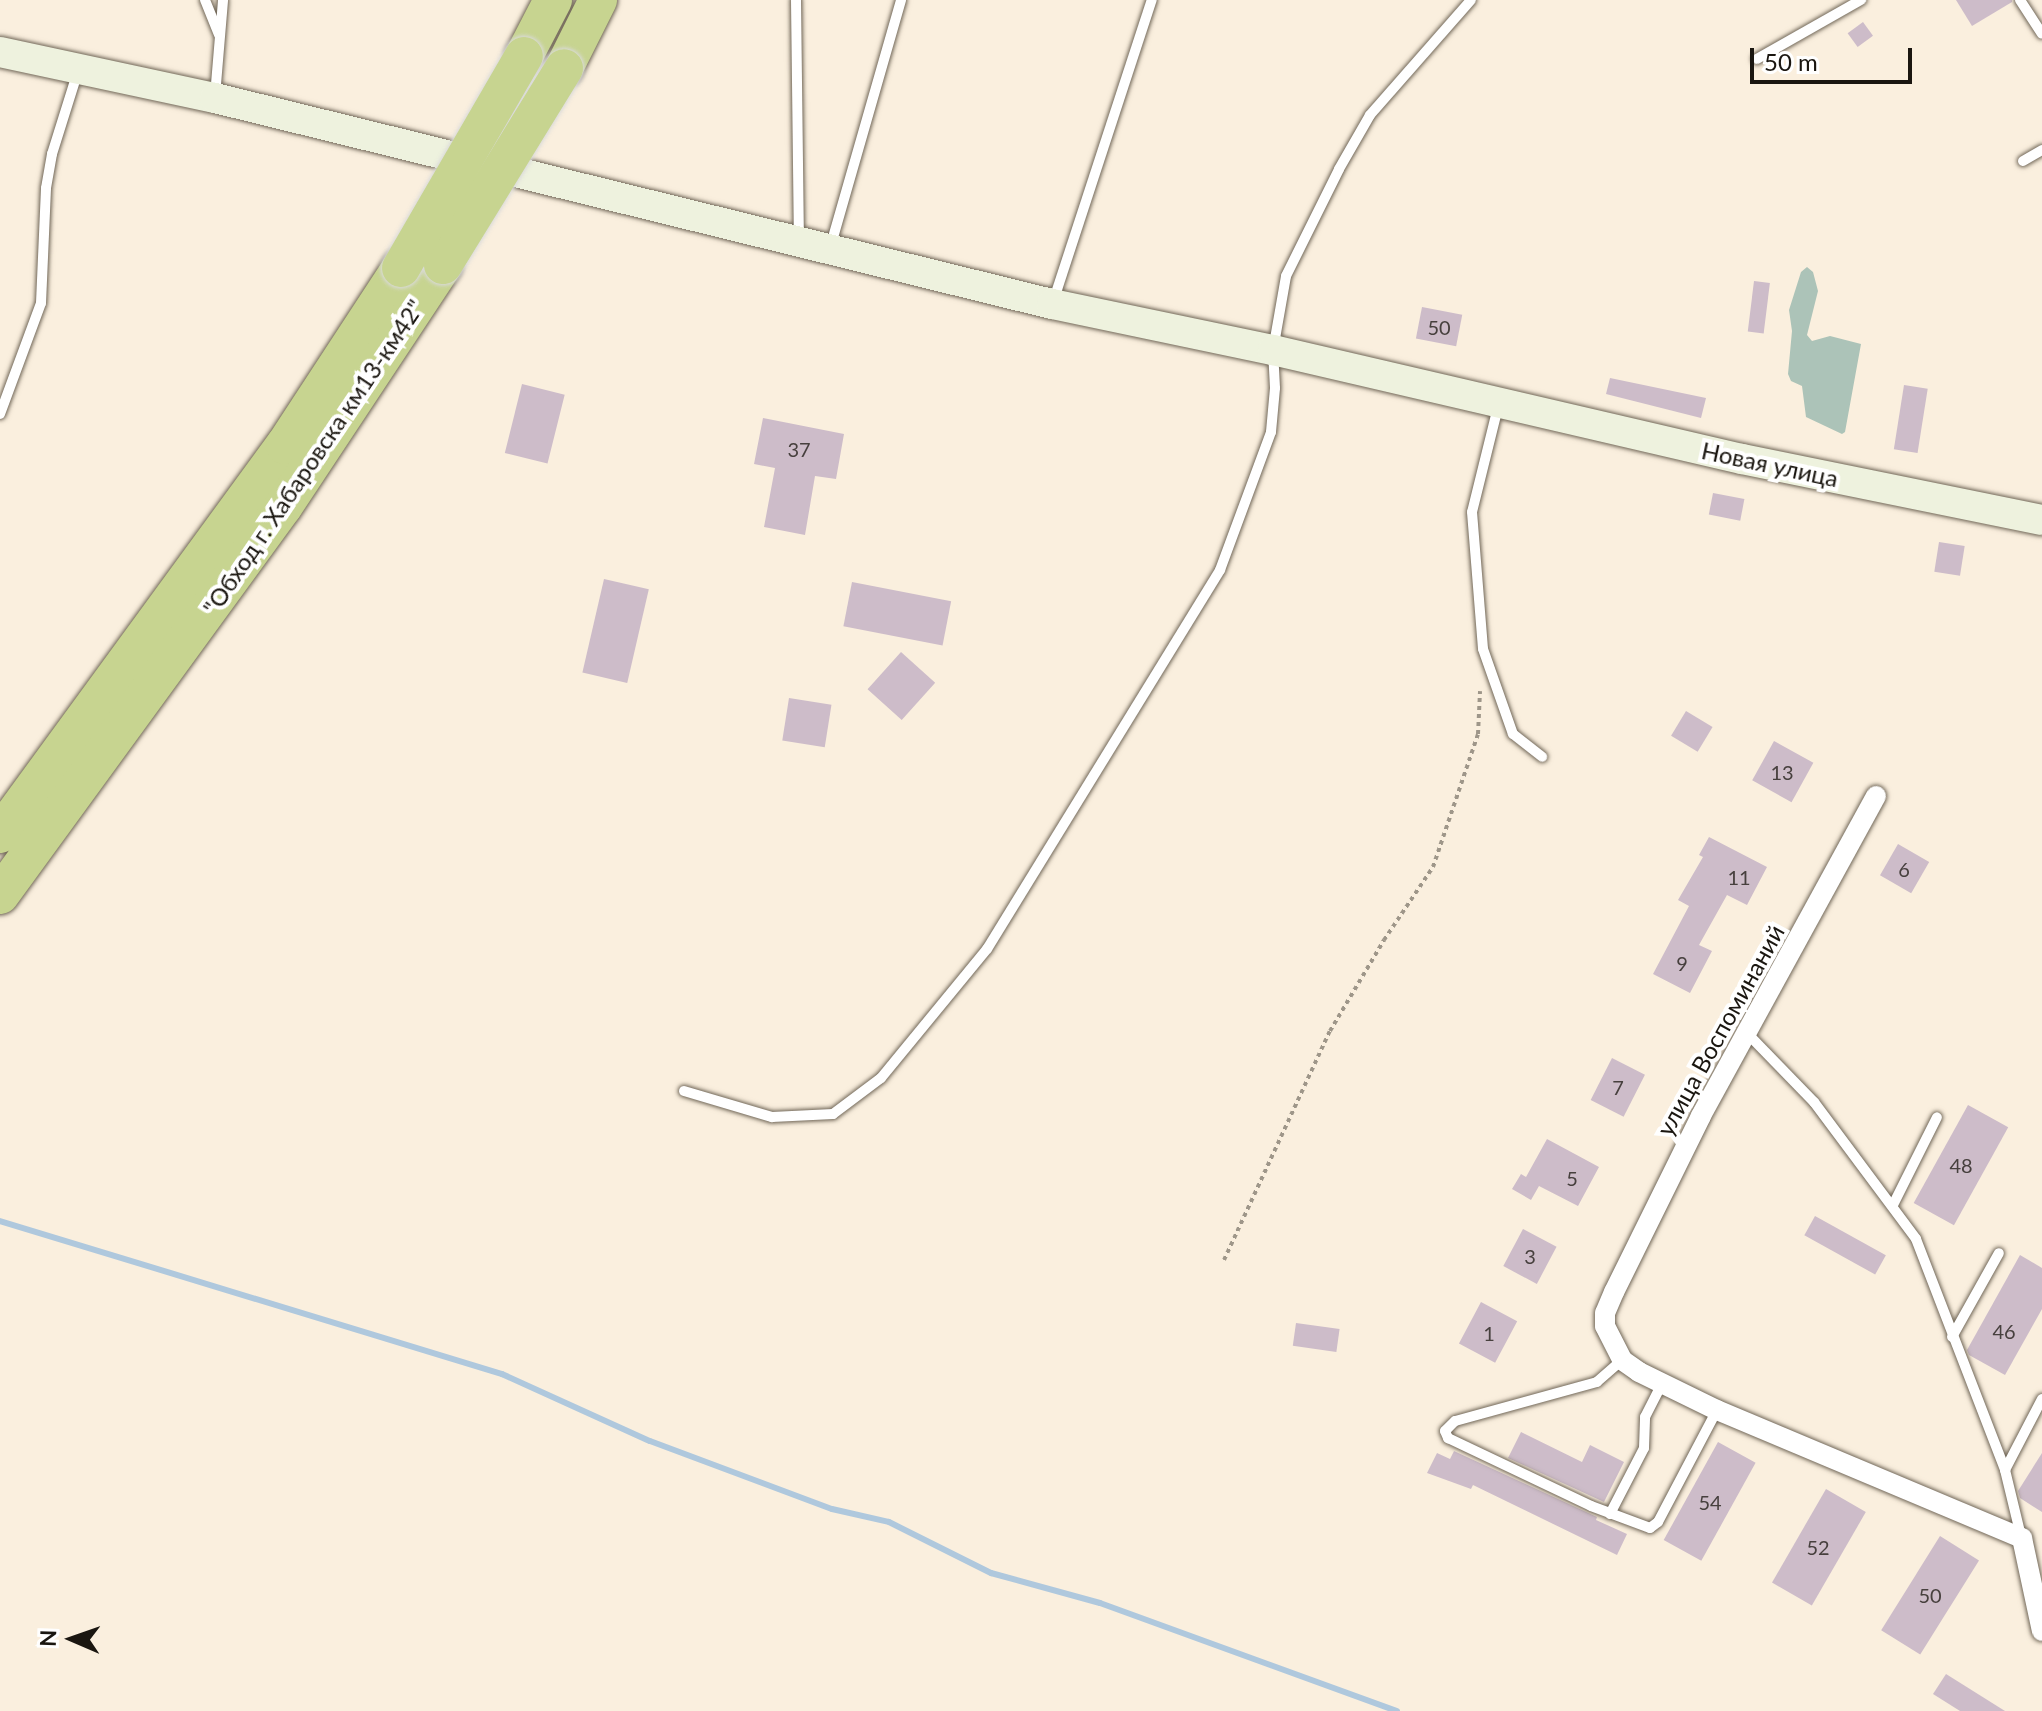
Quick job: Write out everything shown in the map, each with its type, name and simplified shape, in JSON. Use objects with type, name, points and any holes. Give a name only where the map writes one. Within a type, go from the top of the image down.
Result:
[{"type":"highway","name":"\"Обход г. Хабаровска км13-км42\"","points":[[0,834],[285,445],[401,268],[524,56],[553,0]]},
{"type":"highway","name":"\"Обход г. Хабаровска км13-км42\"","points":[[0,895],[283,507],[443,265],[564,68],[598,0]]},
{"type":"main road","name":"Новая улица","points":[[0,52],[215,98],[1052,304],[1273,350],[1498,405],[2042,520]]},
{"type":"street","name":"улица Воспоминаний","points":[[1622,1360],[1605,1326],[1605,1313],[1614,1292],[1701,1116],[1876,796]]},
{"type":"street","points":[[1622,1360],[1717,1410],[2022,1538],[2042,1631]]},
{"type":"lane","points":[[205,0],[220,36]]},
{"type":"lane","points":[[215,98],[223,0]]},
{"type":"lane","points":[[796,0],[799,241]]},
{"type":"lane","points":[[830,250],[901,0]]},
{"type":"lane","points":[[1052,304],[1152,0]]},
{"type":"lane","points":[[684,1091],[772,1117],[833,1114],[881,1078],[987,949],[1220,570],[1271,432],[1275,388],[1273,350],[1286,276],[1339,169],[1370,115],[1471,0]]},
{"type":"lane","points":[[1757,59],[1861,0]]},
{"type":"lane","points":[[2020,0],[2042,34]]},
{"type":"lane","points":[[0,414],[41,303],[46,188],[52,154],[79,69]]},
{"type":"lane","points":[[2023,161],[2042,150]]},
{"type":"lane","points":[[1498,405],[1472,512],[1483,649],[1513,734],[1542,757]]},
{"type":"lane","points":[[1748,1034],[1814,1102],[1916,1239],[2005,1470],[2022,1538]]},
{"type":"lane","points":[[1893,1205],[1937,1117]]},
{"type":"lane","points":[[1952,1337],[1999,1253]]},
{"type":"lane","points":[[1622,1360],[1597,1382],[1455,1421],[1445,1431],[1448,1438],[1461,1445],[1610,1514],[1642,1528],[1650,1528],[1658,1522],[1717,1410]]},
{"type":"lane","points":[[1610,1514],[1644,1448],[1645,1417],[1662,1383]]},
{"type":"lane","points":[[2005,1470],[2042,1399]]},
{"type":"path","points":[[1224,1260],[1330,1031],[1384,940],[1433,867],[1478,734],[1483,649]]},
{"type":"green space","points":[[1807,267],[1813,272],[1818,291],[1807,335],[1812,341],[1830,336],[1861,344],[1845,432],[1842,434],[1806,417],[1802,386],[1791,381],[1788,374],[1792,331],[1789,310],[1801,272]]},
{"type":"building","points":[[1956,0],[2012,0],[2012,2],[1972,26]]},
{"type":"building","points":[[1863,22],[1873,36],[1858,47],[1848,33]]},
{"type":"building","points":[[1754,281],[1770,283],[1764,334],[1748,332]]},
{"type":"building","points":[[1422,307],[1462,315],[1456,346],[1416,338]]},
{"type":"building","points":[[1610,378],[1706,398],[1701,418],[1606,394]]},
{"type":"building","points":[[522,384],[565,395],[548,464],[505,453]]},
{"type":"building","points":[[1904,385],[1928,389],[1918,453],[1894,449]]},
{"type":"building","points":[[763,418],[844,434],[836,479],[815,476],[805,535],[764,527],[775,468],[754,464]]},
{"type":"building","points":[[1713,493],[1744,499],[1740,521],[1709,515]]},
{"type":"building","points":[[1939,542],[1965,546],[1960,576],[1934,572]]},
{"type":"building","points":[[604,579],[649,589],[627,683],[582,673]]},
{"type":"building","points":[[852,582],[951,601],[943,645],[843,626]]},
{"type":"building","points":[[901,652],[935,683],[902,720],[868,689]]},
{"type":"building","points":[[789,698],[831,705],[825,747],[782,740]]},
{"type":"building","points":[[1686,711],[1713,727],[1698,752],[1671,736]]},
{"type":"building","points":[[1774,741],[1813,763],[1792,802],[1752,780]]},
{"type":"building","points":[[1709,837],[1767,867],[1747,905],[1727,895],[1699,945],[1712,951],[1690,993],[1653,974],[1689,906],[1678,900],[1703,857],[1699,855]]},
{"type":"building","points":[[1898,844],[1929,862],[1911,893],[1880,875]]},
{"type":"building","points":[[1612,1058],[1645,1075],[1624,1117],[1591,1100]]},
{"type":"building","points":[[1968,1105],[2008,1127],[1954,1225],[1914,1203]]},
{"type":"building","points":[[1547,1139],[1599,1167],[1578,1206],[1539,1186],[1531,1200],[1512,1189],[1521,1174],[1526,1177]]},
{"type":"building","points":[[1815,1216],[1886,1255],[1875,1275],[1804,1235]]},
{"type":"building","points":[[1523,1229],[1557,1247],[1537,1284],[1503,1266]]},
{"type":"building","points":[[2020,1255],[2042,1268],[2042,1309],[2005,1375],[1969,1355],[1967,1350]]},
{"type":"building","points":[[1481,1302],[1517,1321],[1495,1363],[1459,1343]]},
{"type":"building","points":[[1296,1323],[1340,1329],[1336,1352],[1293,1346]]},
{"type":"building","points":[[1521,1432],[1582,1462],[1590,1445],[1624,1462],[1604,1502],[1508,1458]]},
{"type":"building","points":[[1718,1442],[1756,1463],[1701,1561],[1664,1540]]},
{"type":"building","points":[[1454,1451],[1627,1534],[1617,1555],[1473,1485],[1471,1489],[1427,1473],[1437,1453],[1450,1459]]},
{"type":"building","points":[[2042,1453],[2042,1512],[2020,1498],[2018,1491]]},
{"type":"building","points":[[1826,1489],[1866,1512],[1812,1606],[1772,1583]]},
{"type":"building","points":[[1940,1536],[1979,1560],[1920,1655],[1881,1630]]},
{"type":"building","points":[[1946,1674],[2005,1711],[1960,1711],[1933,1694]]},
{"type":"waterway","points":[[0,1221],[502,1374],[650,1441],[832,1509],[889,1522],[991,1573],[1100,1603],[1397,1711]]}]
